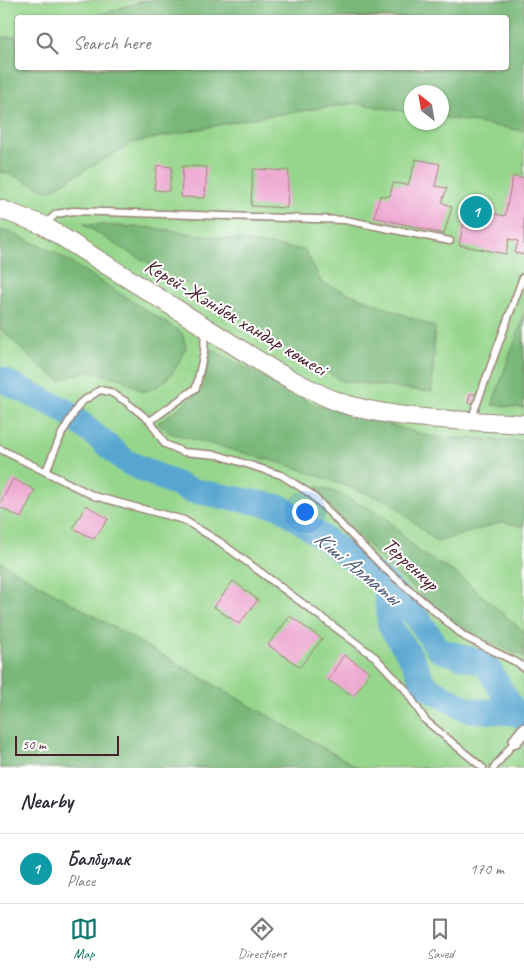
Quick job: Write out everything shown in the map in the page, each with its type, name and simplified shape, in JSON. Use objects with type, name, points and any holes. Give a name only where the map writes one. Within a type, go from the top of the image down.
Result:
[{"type":"main road","name":"Керей-Жәнібек хандар көшесі","points":[[0,210],[43,225],[275,371],[347,405],[382,413],[524,424]]},
{"type":"street","points":[[515,741],[524,730]]},
{"type":"lane","points":[[43,225],[56,214],[73,211],[346,220],[450,241]]},
{"type":"lane","points":[[470,421],[523,277]]},
{"type":"lane","points":[[150,421],[196,388],[204,352],[205,326]]},
{"type":"lane","name":"Терренкур","points":[[46,471],[62,433],[80,403],[100,390],[110,392],[125,401],[150,421],[165,444],[183,452],[218,455],[281,475],[310,494],[384,568],[465,637],[518,663],[524,668]]},
{"type":"lane","points":[[0,449],[94,496],[184,520],[220,542],[375,657],[404,689],[425,720],[483,768]]},
{"type":"lane","points":[[494,768],[515,741]]},
{"type":"green space","points":[[0,0],[524,0],[524,768],[0,768]]},
{"type":"green space","points":[[146,0],[524,0],[524,131],[449,118],[449,85],[404,85],[404,112],[355,103],[253,118],[132,143],[49,191],[7,173],[0,172],[0,37],[15,37],[15,70],[509,70],[509,15],[99,15]]},
{"type":"green space","points":[[84,224],[154,228],[305,250],[322,283],[435,327],[432,392],[342,381],[180,280],[116,245]]},
{"type":"green space","points":[[0,230],[9,232],[54,252],[182,333],[186,347],[171,375],[160,384],[144,392],[120,378],[87,371],[60,380],[38,365],[0,328]]},
{"type":"green space","points":[[524,315],[524,408],[492,405]]},
{"type":"green space","points":[[211,349],[311,403],[433,437],[524,441],[524,527],[503,522],[437,542],[390,502],[288,465],[170,433],[158,423],[201,392]]},
{"type":"green space","points":[[316,486],[330,490],[384,516],[419,552],[457,574],[524,632],[524,657],[461,629],[389,567],[320,496]]},
{"type":"green space","points":[[0,562],[357,767],[358,768],[0,768]]},
{"type":"building","points":[[416,159],[440,164],[435,186],[447,188],[442,202],[452,207],[444,234],[374,217],[380,196],[390,196],[393,183],[408,185]]},
{"type":"building","points":[[157,165],[172,167],[169,191],[154,190]]},
{"type":"building","points":[[183,166],[207,167],[205,198],[181,197]]},
{"type":"building","points":[[253,169],[289,171],[287,208],[251,206]]},
{"type":"building","points":[[513,176],[524,178],[524,255],[515,253],[518,241],[509,239],[506,254],[459,245],[467,208],[505,216]]},
{"type":"building","points":[[470,394],[477,394],[474,404],[468,403]]},
{"type":"building","points":[[13,479],[35,490],[21,518],[0,507]]},
{"type":"building","points":[[86,505],[108,519],[94,539],[73,528]]},
{"type":"building","points":[[233,581],[258,600],[239,624],[214,607]]},
{"type":"building","points":[[290,616],[322,639],[300,667],[268,645]]},
{"type":"building","points":[[344,655],[370,672],[354,696],[328,680]]},
{"type":"waterway","name":"Кіші Алматы","points":[[0,379],[66,411],[127,462],[189,490],[281,507],[385,583],[417,617],[439,650],[486,664],[515,713],[524,717]]},
{"type":"waterway","points":[[385,583],[390,626],[411,657],[425,686],[469,710],[515,713]]},
{"type":"place","name":"Балбулак","points":[[476,212]]}]
